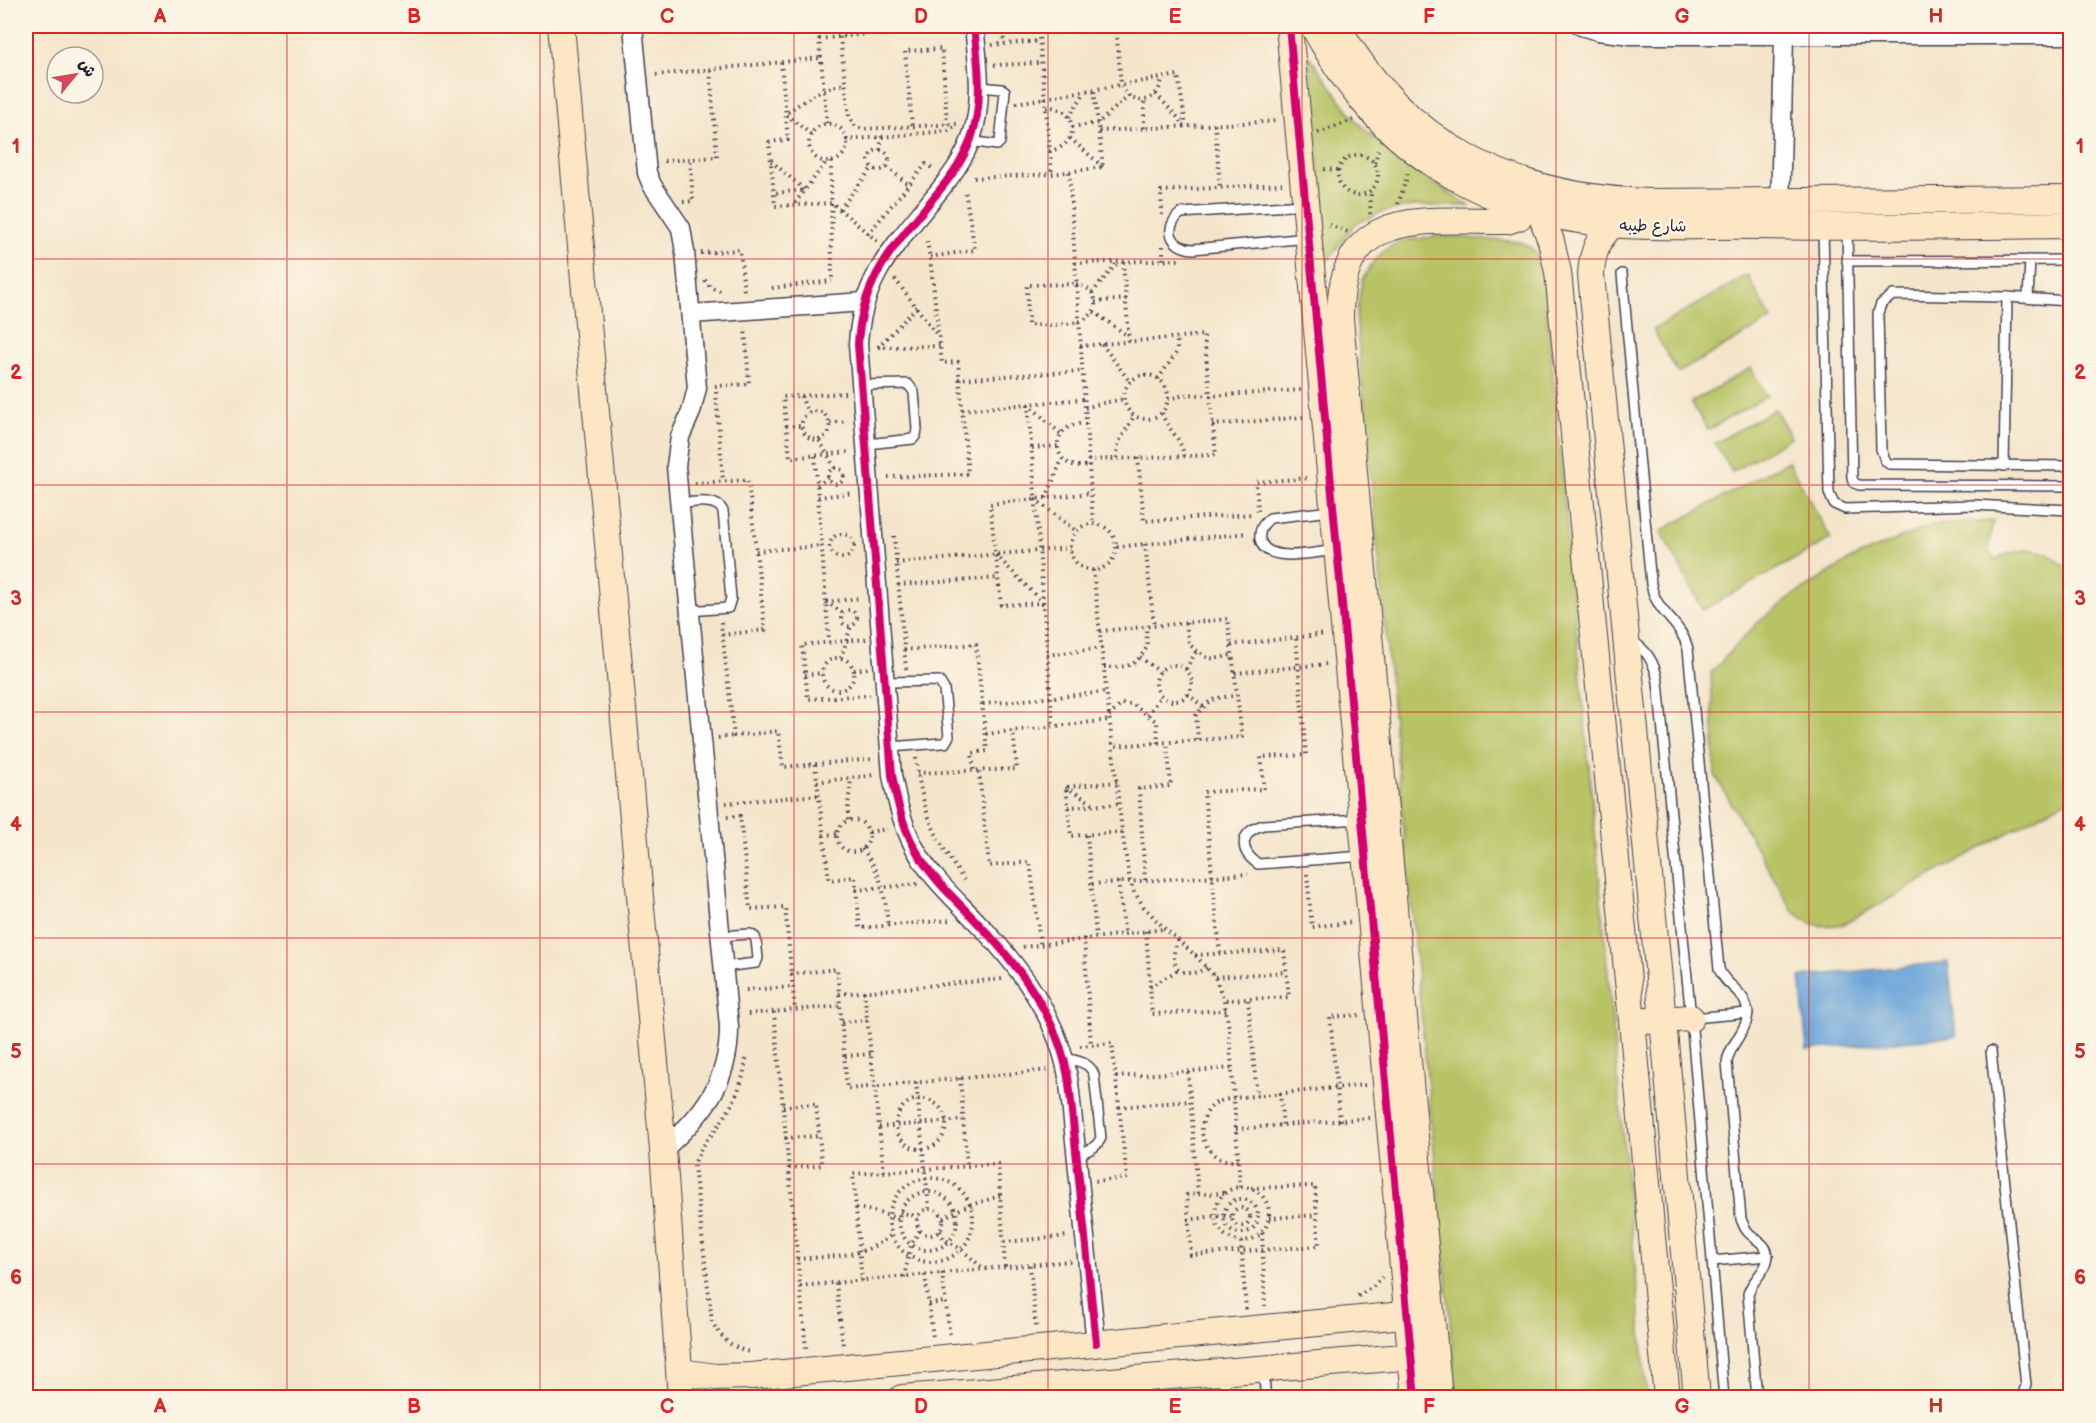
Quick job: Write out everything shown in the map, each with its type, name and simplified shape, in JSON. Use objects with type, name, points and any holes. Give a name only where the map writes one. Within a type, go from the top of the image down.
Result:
[{"type":"street","points":[[561,26],[663,1150],[681,1398]]},
{"type":"street","points":[[633,26],[647,172],[652,185],[681,228],[691,314],[697,388],[695,400],[680,437],[676,466],[688,503],[689,611],[729,1042],[722,1075],[704,1107],[663,1150]]},
{"type":"street","points":[[974,26],[979,87],[974,137],[955,171],[879,268],[864,302],[860,322],[858,389],[870,446],[883,689],[882,749],[906,830],[919,856],[1022,975],[1048,1017],[1084,1152],[1096,1343]]},
{"type":"street","points":[[1289,26],[1366,856],[1419,1313]]},
{"type":"street","name":"شارع طيبه","points":[[1313,26],[1333,60],[1363,102],[1403,142],[1449,174],[1482,191],[1533,210],[1576,220],[1613,224],[1835,227],[2070,225]]},
{"type":"street","name":"شارع طيبه","points":[[1337,26],[1362,64],[1400,109],[1422,128],[1447,146],[1499,174],[1551,190],[1599,199],[1648,202],[2070,199]]},
{"type":"street","points":[[1581,26],[1598,31],[1652,30],[1784,35],[1887,30],[2050,30],[2070,35]]},
{"type":"street","points":[[1780,226],[1784,35]]},
{"type":"street","points":[[1439,1398],[1423,1356],[1419,1313],[1340,319],[1341,285],[1347,267],[1356,252],[1379,232],[1413,222],[1507,221],[1533,210],[1551,241],[1558,272],[1667,1398]]},
{"type":"street","points":[[1613,224],[1602,234],[1595,247],[1591,275],[1697,1398]]},
{"type":"street","points":[[691,314],[864,302]]},
{"type":"street","points":[[1632,1021],[1690,1018]]},
{"type":"street","points":[[680,1372],[716,1377],[751,1376],[1419,1313]]},
{"type":"street","points":[[902,1398],[1423,1356]]},
{"type":"street","points":[[1415,1398],[1423,1356]]},
{"type":"lane","points":[[974,137],[997,145],[1000,142],[1004,104],[1003,89],[979,87]]},
{"type":"lane","points":[[1305,205],[1190,211],[1181,213],[1174,219],[1171,227],[1176,244],[1184,249],[1308,238]]},
{"type":"lane","points":[[1835,227],[1847,261],[1852,478],[1854,483],[1859,485],[2070,486]]},
{"type":"lane","points":[[1835,227],[1829,493],[1834,504],[1845,509],[1984,506],[2070,510]]},
{"type":"lane","points":[[2028,298],[2030,260]]},
{"type":"lane","points":[[1847,261],[2070,260]]},
{"type":"lane","points":[[1622,274],[1651,584],[1658,604],[1680,628],[1688,649],[1719,969],[1727,983],[1744,999],[1748,1013],[1744,1028],[1728,1054],[1728,1069],[1741,1219],[1749,1233],[1764,1245],[1768,1256],[1764,1268],[1750,1286],[1747,1302],[1757,1398]]},
{"type":"lane","points":[[2070,301],[2007,297],[1893,295],[1881,304],[1878,313],[1881,448],[1885,460],[1895,465],[2070,466]]},
{"type":"lane","points":[[2004,466],[2007,297]]},
{"type":"lane","points":[[858,389],[882,384],[908,384],[912,387],[916,435],[913,439],[870,446]]},
{"type":"lane","points":[[688,503],[717,503],[723,511],[731,598],[728,608],[689,611]]},
{"type":"lane","points":[[1333,511],[1270,518],[1263,524],[1260,541],[1272,554],[1337,549]]},
{"type":"lane","points":[[1626,638],[1645,651],[1656,671],[1724,1398]]},
{"type":"lane","points":[[882,749],[942,743],[948,740],[943,684],[935,680],[907,681],[883,689]]},
{"type":"lane","points":[[1363,819],[1263,825],[1253,828],[1246,836],[1244,847],[1248,857],[1258,864],[1366,856]]},
{"type":"lane","points":[[720,936],[750,934],[756,937],[758,958],[756,963],[723,966]]},
{"type":"lane","points":[[1690,1018],[1748,1013]]},
{"type":"lane","points":[[1991,1051],[2026,1385],[2022,1398]]},
{"type":"lane","points":[[1059,1064],[1084,1063],[1093,1071],[1101,1135],[1098,1144],[1084,1152]]},
{"type":"lane","points":[[1712,1261],[1768,1256]]},
{"type":"lane","points":[[1263,1368],[1266,1398]]},
{"type":"lane","points":[[1224,1372],[1226,1398]]},
{"type":"path","points":[[818,26],[827,125]]},
{"type":"path","points":[[819,39],[885,32],[885,26]]},
{"type":"path","points":[[1003,26],[1004,44]]},
{"type":"path","points":[[1038,26],[1052,174]]},
{"type":"path","points":[[1116,26],[1121,85],[1129,96],[1144,100],[1156,94],[1161,86],[1162,78]]},
{"type":"path","points":[[840,37],[849,116],[856,127],[864,129],[957,124],[974,137],[974,177],[959,198]]},
{"type":"path","points":[[988,45],[1039,40]]},
{"type":"path","points":[[912,125],[905,51],[942,49],[947,124]]},
{"type":"path","points":[[637,77],[820,58]]},
{"type":"path","points":[[781,62],[788,140],[769,142],[775,206],[832,203],[879,243]]},
{"type":"path","points":[[990,65],[1041,63]]},
{"type":"path","points":[[660,167],[660,161],[717,157],[710,69]]},
{"type":"path","points":[[1004,104],[1178,75],[1186,126]]},
{"type":"path","points":[[785,114],[824,89],[846,84]]},
{"type":"path","points":[[1094,90],[1103,167]]},
{"type":"path","points":[[1069,117],[1085,92]]},
{"type":"path","points":[[1156,94],[1186,126]]},
{"type":"path","points":[[1072,127],[1098,123],[1129,96]]},
{"type":"path","points":[[1144,100],[1144,128]]},
{"type":"path","points":[[1046,107],[1063,110],[1069,117],[1072,127],[1070,138],[1065,145],[1050,151]]},
{"type":"path","points":[[785,114],[811,134]]},
{"type":"path","points":[[1300,144],[1338,124],[1359,119]]},
{"type":"path","points":[[1099,131],[1285,120]]},
{"type":"path","points":[[846,140],[948,131],[957,124]]},
{"type":"path","points":[[1215,124],[1220,188]]},
{"type":"path","points":[[827,125],[839,129],[846,140],[845,151],[837,160],[829,162],[819,160],[810,149],[811,134],[821,126],[827,125]]},
{"type":"path","points":[[880,150],[882,136]]},
{"type":"path","points":[[1070,138],[1103,167]]},
{"type":"path","points":[[1375,163],[1362,154],[1347,157],[1338,170],[1341,186],[1347,192],[1355,195],[1363,195],[1371,191],[1379,178],[1375,163],[1381,141]]},
{"type":"path","points":[[880,150],[888,157],[887,167]]},
{"type":"path","points":[[872,168],[869,164],[871,154],[880,150]]},
{"type":"path","points":[[682,202],[693,201],[690,159]]},
{"type":"path","points":[[771,160],[805,190]]},
{"type":"path","points":[[794,204],[829,162]]},
{"type":"path","points":[[766,289],[832,281],[832,203],[829,162]]},
{"type":"path","points":[[1305,205],[1318,218],[1331,225],[1379,232],[1406,180],[1408,163]]},
{"type":"path","points":[[868,234],[926,164],[938,172]]},
{"type":"path","points":[[872,168],[883,170],[887,167]]},
{"type":"path","points":[[887,167],[909,185]]},
{"type":"path","points":[[974,177],[1052,174],[1103,167]]},
{"type":"path","points":[[840,209],[872,168]]},
{"type":"path","points":[[1069,172],[1093,524]]},
{"type":"path","points":[[774,192],[805,190]]},
{"type":"path","points":[[930,257],[975,250],[965,190]]},
{"type":"path","points":[[678,197],[685,208]]},
{"type":"path","points":[[920,244],[933,229]]},
{"type":"path","points":[[888,477],[968,474],[958,362],[942,363],[926,237]]},
{"type":"path","points":[[699,263],[697,253],[740,250],[744,291]]},
{"type":"path","points":[[1092,293],[1121,262],[1129,339]]},
{"type":"path","points":[[701,272],[710,286],[726,293]]},
{"type":"path","points":[[890,290],[899,272]]},
{"type":"path","points":[[895,279],[939,338]]},
{"type":"path","points":[[1076,284],[1085,286],[1092,293],[1095,302],[1094,312],[1088,319],[1079,323],[1028,325],[1027,285],[1076,284]]},
{"type":"path","points":[[735,292],[755,290]]},
{"type":"path","points":[[1095,302],[1126,299]]},
{"type":"path","points":[[878,347],[917,308]]},
{"type":"path","points":[[1094,312],[1129,339]]},
{"type":"path","points":[[741,320],[741,329],[757,328]]},
{"type":"path","points":[[715,386],[749,384],[745,328]]},
{"type":"path","points":[[879,335],[882,384]]},
{"type":"path","points":[[1080,346],[1129,339],[1204,335],[1216,455],[1117,458],[1088,462],[1079,467],[1070,465],[1062,459],[1058,446],[1060,434],[1067,427],[1086,424]]},
{"type":"path","points":[[1158,379],[1177,352],[1177,337]]},
{"type":"path","points":[[1102,344],[1130,382]]},
{"type":"path","points":[[878,347],[940,346]]},
{"type":"path","points":[[958,379],[1082,371]]},
{"type":"path","points":[[1143,375],[1151,375],[1158,379],[1167,391],[1168,399],[1162,412],[1148,419],[1134,416],[1124,399],[1126,387],[1143,375]]},
{"type":"path","points":[[714,376],[723,481]]},
{"type":"path","points":[[858,389],[783,397],[790,458],[828,455],[870,446],[888,477],[889,488]]},
{"type":"path","points":[[1168,399],[1189,394],[1209,396],[1304,390],[1305,399]]},
{"type":"path","points":[[712,406],[716,394]]},
{"type":"path","points":[[801,396],[808,413]]},
{"type":"path","points":[[962,410],[1084,399]]},
{"type":"path","points":[[1085,408],[1124,399]]},
{"type":"path","points":[[1028,404],[1060,434]]},
{"type":"path","points":[[1028,404],[1053,726]]},
{"type":"path","points":[[1306,408],[1308,427]]},
{"type":"path","points":[[813,411],[824,413],[830,423],[828,434],[819,440],[812,440],[801,426],[803,419],[813,411]]},
{"type":"path","points":[[1162,412],[1164,420],[1180,440],[1184,456]]},
{"type":"path","points":[[1117,458],[1118,444],[1134,416]]},
{"type":"path","points":[[1212,424],[1307,417]]},
{"type":"path","points":[[830,423],[857,420]]},
{"type":"path","points":[[786,426],[801,426]]},
{"type":"path","points":[[819,440],[835,468],[843,471],[843,480],[836,484],[829,478]]},
{"type":"path","points":[[1032,448],[1058,446]]},
{"type":"path","points":[[815,456],[829,642]]},
{"type":"path","points":[[1138,458],[1144,521],[1258,514],[1256,483],[1314,477]]},
{"type":"path","points":[[1046,498],[1062,459]]},
{"type":"path","points":[[817,485],[829,478],[829,474],[835,468]]},
{"type":"path","points":[[688,503],[695,483],[694,472]]},
{"type":"path","points":[[695,483],[748,480],[765,630],[722,635]]},
{"type":"path","points":[[818,497],[863,492]]},
{"type":"path","points":[[1043,603],[1001,605],[990,504],[1091,493]]},
{"type":"path","points":[[1035,499],[1076,531]]},
{"type":"path","points":[[1087,524],[1093,524],[1107,528],[1117,547],[1116,554],[1107,566],[1093,570],[1080,566],[1075,561],[1070,548],[1076,531],[1087,524]]},
{"type":"path","points":[[893,531],[907,681]]},
{"type":"path","points":[[1117,547],[1260,532]]},
{"type":"path","points":[[821,536],[830,544],[838,557],[848,556],[854,548],[850,538],[841,534],[836,535],[830,544]]},
{"type":"path","points":[[1145,544],[1154,626]]},
{"type":"path","points":[[756,551],[822,546]]},
{"type":"path","points":[[896,563],[1070,548]]},
{"type":"path","points":[[996,555],[1043,603]]},
{"type":"path","points":[[1093,570],[1122,832],[1130,881],[1144,907],[1215,977],[1224,1000],[1227,1010],[1232,1068],[1240,1187]]},
{"type":"path","points":[[898,585],[998,578]]},
{"type":"path","points":[[826,602],[872,597]]},
{"type":"path","points":[[826,602],[843,613]]},
{"type":"path","points":[[719,609],[734,736]]},
{"type":"path","points":[[841,658],[851,626],[858,620],[855,612],[851,610],[843,613]]},
{"type":"path","points":[[843,613],[841,621],[851,626]]},
{"type":"path","points":[[1100,631],[1228,619],[1238,696],[1242,737],[1113,746]]},
{"type":"path","points":[[1186,623],[1189,644],[1211,660],[1233,655]]},
{"type":"path","points":[[1104,667],[1127,667],[1134,664],[1148,644],[1146,627]]},
{"type":"path","points":[[1231,645],[1345,632]]},
{"type":"path","points":[[876,638],[802,645],[808,699],[838,697],[883,689]]},
{"type":"path","points":[[1220,953],[1204,792],[1264,789],[1261,757],[1306,755],[1296,638]]},
{"type":"path","points":[[904,650],[976,644],[987,751],[972,753],[977,772],[989,866],[1030,862],[1040,944]]},
{"type":"path","points":[[1047,655],[1102,648]]},
{"type":"path","points":[[1186,669],[1197,650]]},
{"type":"path","points":[[1140,657],[1160,672]]},
{"type":"path","points":[[841,658],[852,666],[854,676],[848,686],[838,689],[827,684],[823,673],[830,660],[841,658]]},
{"type":"path","points":[[1235,673],[1348,662]]},
{"type":"path","points":[[1172,665],[1186,669],[1192,681],[1188,694],[1178,700],[1161,695],[1156,684],[1160,672],[1172,665]]},
{"type":"path","points":[[805,675],[823,673]]},
{"type":"path","points":[[838,689],[838,697]]},
{"type":"path","points":[[983,704],[1107,692]]},
{"type":"path","points":[[1188,694],[1203,708]]},
{"type":"path","points":[[1148,715],[1161,695]]},
{"type":"path","points":[[1198,740],[1196,715],[1211,699],[1238,696]]},
{"type":"path","points":[[986,734],[1110,718],[1119,706],[1127,703],[1156,720],[1158,743]]},
{"type":"path","points":[[719,749],[718,738],[778,731],[783,767],[874,759]]},
{"type":"path","points":[[917,773],[1017,769],[1013,731]]},
{"type":"path","points":[[1145,880],[1138,789],[1172,786],[1167,742]]},
{"type":"path","points":[[876,785],[874,759],[882,749]]},
{"type":"path","points":[[815,764],[828,879],[855,877],[860,928],[961,920]]},
{"type":"path","points":[[817,782],[875,775]]},
{"type":"path","points":[[848,820],[851,778]]},
{"type":"path","points":[[1066,787],[1117,782]]},
{"type":"path","points":[[1066,787],[1096,805]]},
{"type":"path","points":[[1066,787],[1071,836],[1122,832]]},
{"type":"path","points":[[724,792],[727,817],[740,816],[750,909],[785,907],[795,1010]]},
{"type":"path","points":[[725,803],[819,795]]},
{"type":"path","points":[[1068,807],[1119,804]]},
{"type":"path","points":[[855,819],[861,822],[869,832],[869,838],[862,849],[850,852],[844,850],[837,840],[838,828],[848,820],[855,819]]},
{"type":"path","points":[[885,823],[891,838]]},
{"type":"path","points":[[869,832],[887,828]]},
{"type":"path","points":[[823,835],[837,834]]},
{"type":"path","points":[[1088,835],[1096,937]]},
{"type":"path","points":[[862,849],[876,867],[883,887],[888,925]]},
{"type":"path","points":[[1307,870],[1312,927],[1357,921]]},
{"type":"path","points":[[1092,884],[1248,874]]},
{"type":"path","points":[[909,875],[914,884]]},
{"type":"path","points":[[1118,882],[1125,934]]},
{"type":"path","points":[[856,890],[923,883]]},
{"type":"path","points":[[1018,947],[1165,929]]},
{"type":"path","points":[[1146,931],[1152,1014],[1227,1010]]},
{"type":"path","points":[[1084,939],[1091,1045]]},
{"type":"path","points":[[1178,940],[1173,951],[1178,970],[1189,974],[1207,967]]},
{"type":"path","points":[[1194,955],[1284,950],[1289,997],[1224,1000]]},
{"type":"path","points":[[791,974],[837,969],[848,1089],[960,1078],[1059,1064]]},
{"type":"path","points":[[839,994],[1007,978],[1000,970]]},
{"type":"path","points":[[1150,987],[1178,970]]},
{"type":"path","points":[[1215,977],[1286,972]]},
{"type":"path","points":[[746,990],[792,987]]},
{"type":"path","points":[[864,991],[884,1172]]},
{"type":"path","points":[[1248,1000],[1257,1096]]},
{"type":"path","points":[[748,1014],[840,1006]]},
{"type":"path","points":[[774,1012],[806,1349]]},
{"type":"path","points":[[1340,1121],[1330,1017],[1367,1014]]},
{"type":"path","points":[[842,1022],[867,1020]]},
{"type":"path","points":[[1080,1046],[1112,1043],[1116,1077],[1127,1178],[1095,1181]]},
{"type":"path","points":[[845,1056],[871,1054]]},
{"type":"path","points":[[1116,1077],[1232,1068]]},
{"type":"path","points":[[1188,1072],[1198,1194]]},
{"type":"path","points":[[960,1078],[967,1166]]},
{"type":"path","points":[[916,1082],[929,1208]]},
{"type":"path","points":[[1238,1161],[1220,1159],[1207,1148],[1201,1132],[1204,1114],[1217,1102],[1234,1098],[1375,1084]]},
{"type":"path","points":[[1280,1093],[1283,1125]]},
{"type":"path","points":[[918,1098],[926,1099],[940,1107],[946,1121],[944,1134],[940,1140],[923,1149],[908,1145],[898,1133],[896,1125],[896,1119],[902,1107],[918,1098]]},
{"type":"path","points":[[1119,1107],[1190,1101]]},
{"type":"path","points":[[783,1106],[816,1104],[822,1165],[789,1168]]},
{"type":"path","points":[[1236,1129],[1379,1117]]},
{"type":"path","points":[[879,1127],[963,1120]]},
{"type":"path","points":[[1192,1133],[1201,1132]]},
{"type":"path","points":[[785,1138],[819,1136]]},
{"type":"path","points":[[1084,1152],[1095,1181],[1096,1192]]},
{"type":"path","points":[[862,1281],[853,1174],[998,1164],[1005,1267]]},
{"type":"path","points":[[694,1166],[712,1322],[726,1342],[736,1348],[754,1353]]},
{"type":"path","points":[[938,1178],[958,1187],[966,1195],[971,1205],[973,1224],[967,1242],[954,1255],[936,1262],[917,1259],[909,1255],[892,1234],[890,1216],[892,1206],[901,1190],[917,1180],[938,1178]]},
{"type":"path","points":[[1315,1186],[1319,1246],[1191,1256],[1187,1195],[1224,1193],[1240,1187],[1315,1186]]},
{"type":"path","points":[[1224,1193],[1216,1204],[1214,1216],[1220,1231],[1226,1237],[1241,1242],[1249,1241],[1262,1232],[1269,1218],[1266,1202],[1255,1191],[1248,1188]]},
{"type":"path","points":[[937,1192],[945,1197],[956,1211],[957,1227],[949,1241],[942,1246],[926,1250],[911,1245],[900,1228],[900,1212],[904,1204],[910,1197],[919,1193],[937,1192]]},
{"type":"path","points":[[984,1269],[940,1231],[943,1218],[971,1205],[1000,1196]]},
{"type":"path","points":[[1241,1198],[1253,1203],[1259,1215],[1254,1228],[1242,1233],[1230,1229],[1224,1216],[1229,1204],[1241,1198]]},
{"type":"path","points":[[1241,1207],[1249,1211],[1250,1216],[1249,1221],[1242,1226],[1233,1222],[1232,1217],[1233,1212],[1241,1207]]},
{"type":"path","points":[[856,1208],[899,1219]]},
{"type":"path","points":[[917,1219],[919,1214],[929,1208],[935,1209],[943,1218]]},
{"type":"path","points":[[900,1212],[917,1219],[920,1230],[911,1245],[904,1277]]},
{"type":"path","points":[[1269,1218],[1317,1215]]},
{"type":"path","points":[[1188,1220],[1214,1216],[1232,1217]]},
{"type":"path","points":[[1069,1224],[1071,1244]]},
{"type":"path","points":[[920,1230],[930,1235],[940,1231]]},
{"type":"path","points":[[1262,1232],[1265,1310]]},
{"type":"path","points":[[797,1259],[860,1253],[872,1249],[892,1234]]},
{"type":"path","points":[[1004,1242],[1070,1236]]},
{"type":"path","points":[[1241,1242],[1246,1312],[1255,1311]]},
{"type":"path","points":[[1071,1253],[1073,1271]]},
{"type":"path","points":[[800,1286],[1072,1261]]},
{"type":"path","points":[[1030,1265],[1036,1329]]},
{"type":"path","points":[[942,1273],[950,1337]]},
{"type":"path","points":[[1354,1297],[1374,1286],[1384,1274]]},
{"type":"path","points":[[925,1275],[933,1338]]},
{"type":"path","points":[[836,1283],[843,1346]]},
{"type":"path","points":[[929,1304],[946,1302]]},
{"type":"path","points":[[1025,1330],[1044,1329]]},
{"type":"path","points":[[922,1339],[961,1336]]},
{"type":"path","points":[[834,1347],[854,1345]]},
{"type":"path","points":[[795,1350],[815,1348]]},
{"type":"green space","points":[[1309,56],[1356,121],[1393,156],[1469,206],[1413,206],[1382,212],[1355,224],[1326,263]]},
{"type":"green space","points":[[1441,236],[1521,242],[1535,251],[1543,268],[1647,1397],[1457,1397],[1356,317],[1362,280],[1374,261],[1386,249],[1400,241]]},
{"type":"green space","points":[[1747,275],[1772,319],[1678,373],[1653,330]]},
{"type":"green space","points":[[1751,368],[1767,396],[1708,430],[1691,402]]},
{"type":"green space","points":[[1775,409],[1791,437],[1732,472],[1715,443]]},
{"type":"green space","points":[[1788,461],[1831,539],[1703,610],[1661,531]]},
{"type":"green space","points":[[1993,521],[1988,551],[1995,559],[2016,552],[2037,550],[2051,556],[2070,570],[2070,798],[1844,924],[1821,926],[1810,923],[1792,910],[1715,775],[1711,673],[1756,624],[1792,596],[1853,558],[1932,525]]},
{"type":"water","points":[[1948,962],[1956,1036],[1807,1050],[1800,977]]},
{"type":"cycle path","points":[[974,26],[979,97],[971,139],[950,177],[882,264],[866,300],[858,344],[892,775],[902,817],[920,857],[938,881],[990,936],[1021,974],[1035,994],[1057,1037],[1069,1083],[1096,1343]]},
{"type":"cycle path","points":[[1289,26],[1415,1398]]}]
